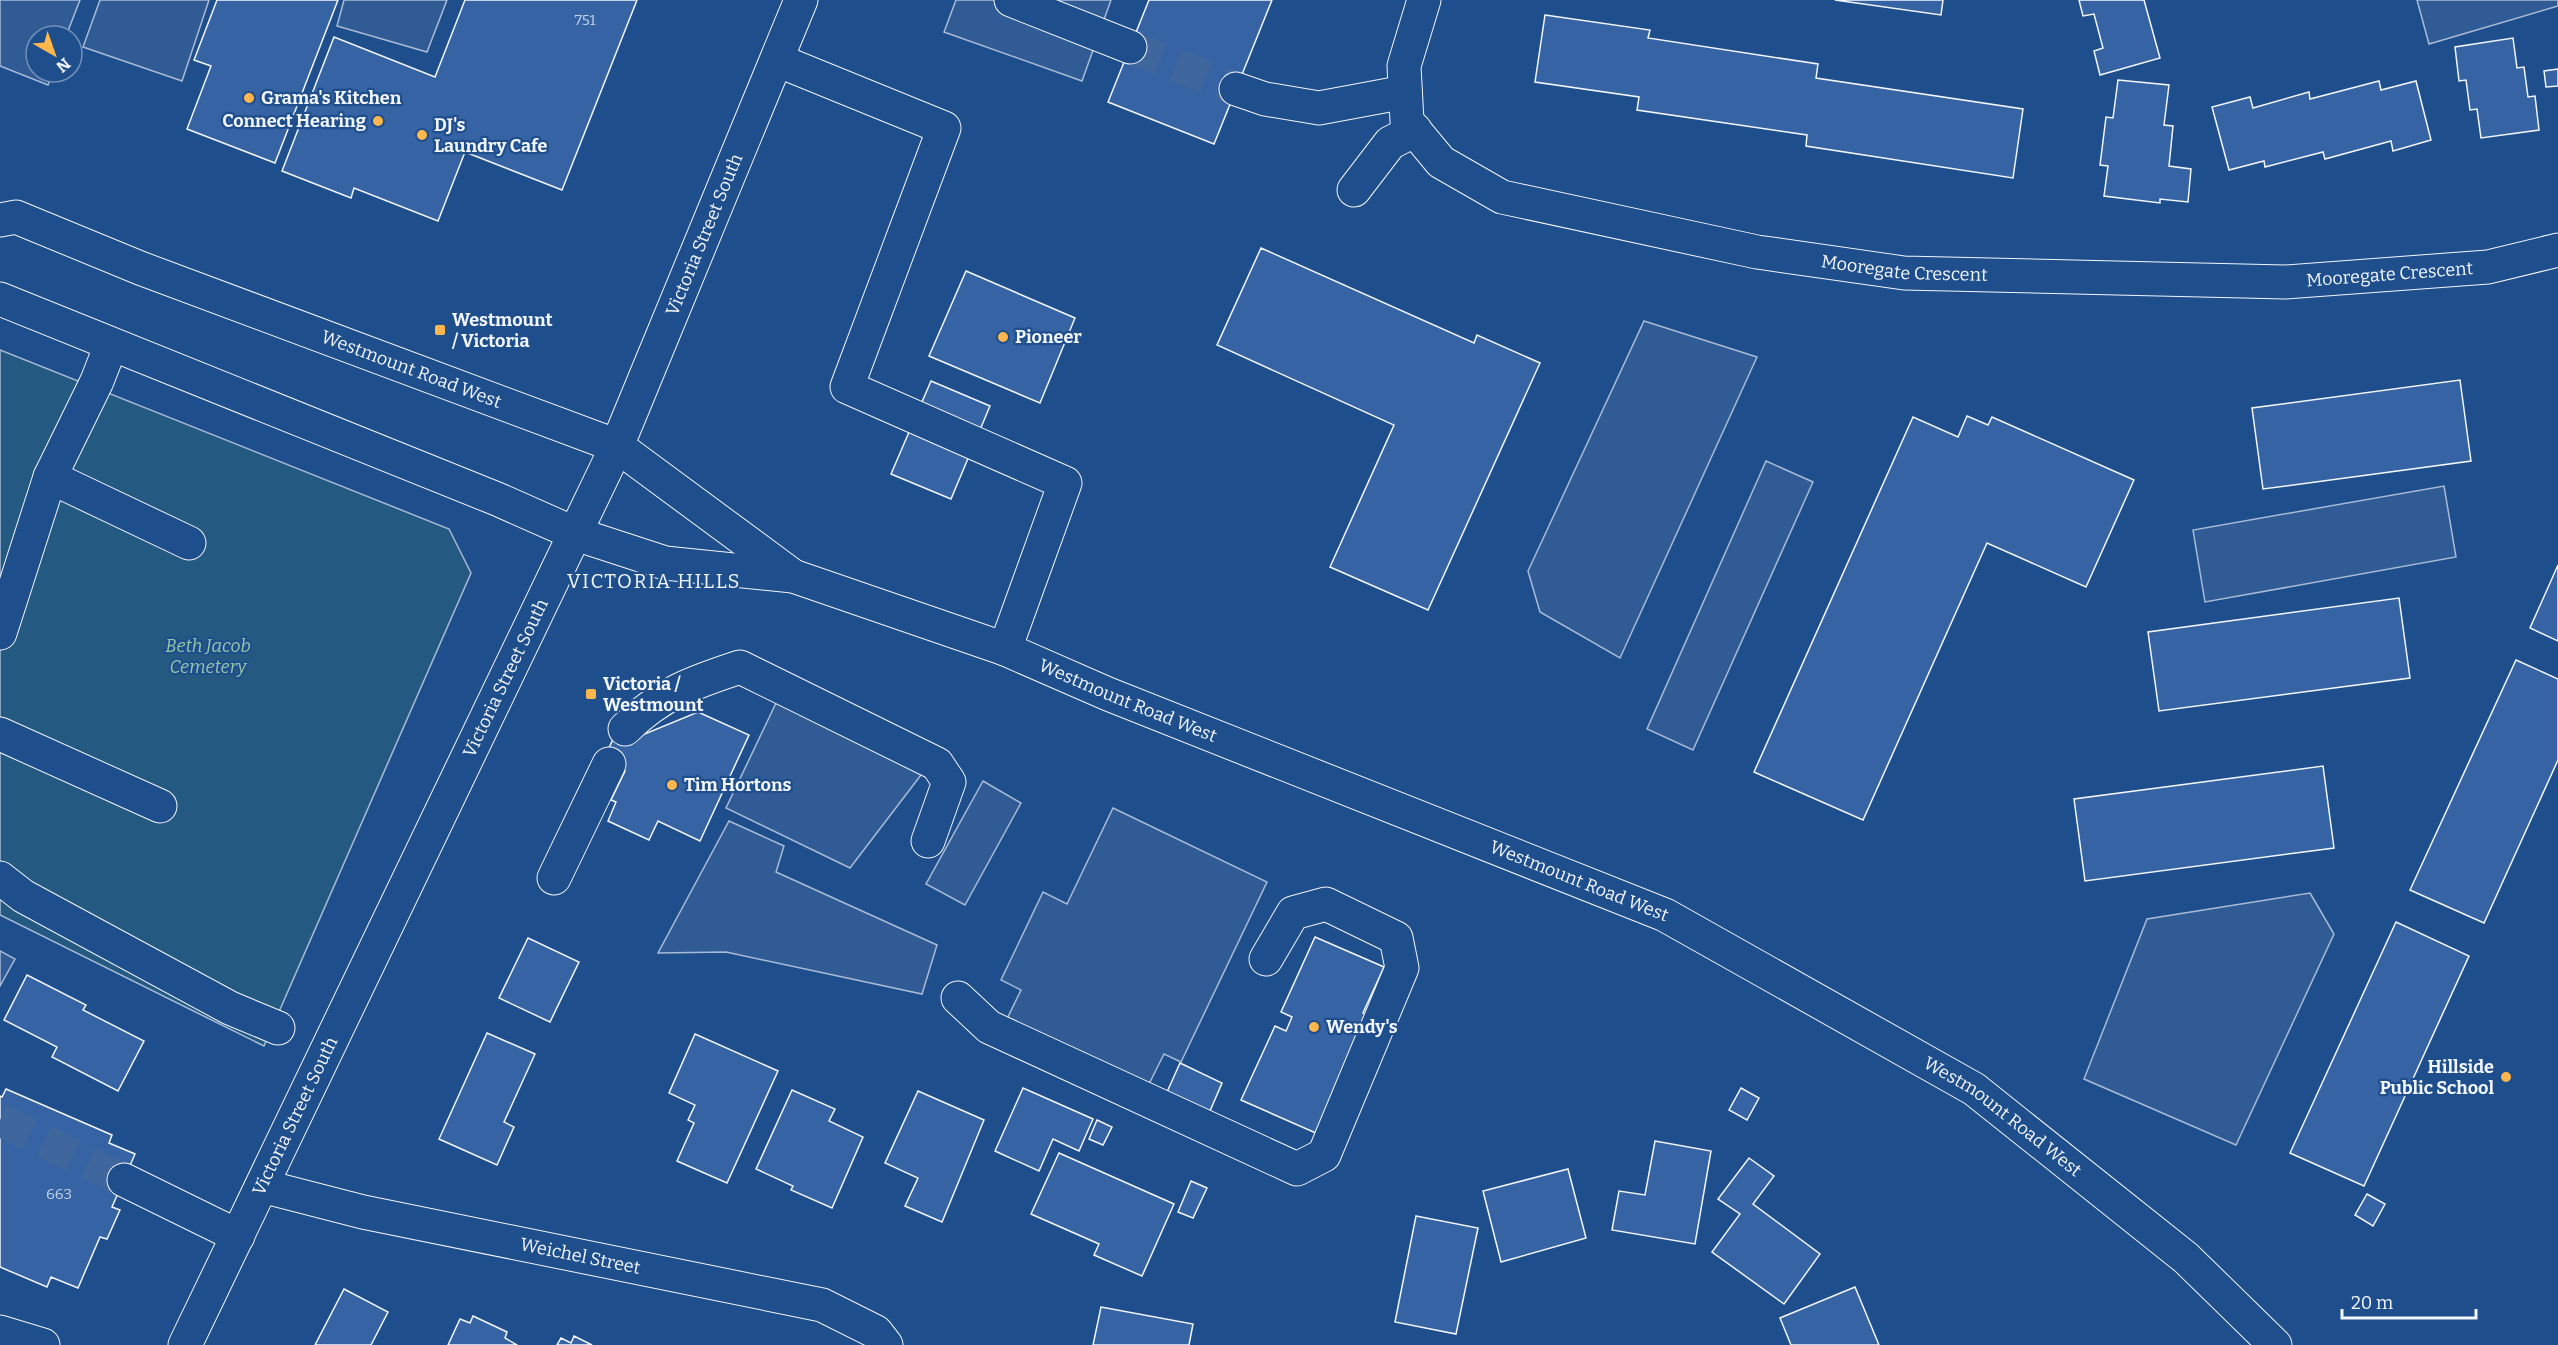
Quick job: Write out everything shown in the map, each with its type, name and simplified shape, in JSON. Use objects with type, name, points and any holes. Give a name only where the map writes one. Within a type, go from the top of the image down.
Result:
[{"type":"main road","name":"Victoria Street South","points":[[185,1345],[617,446],[801,0]]},
{"type":"main road","points":[[1011,0],[1130,47]]},
{"type":"main road","name":"Mooregate Crescent","points":[[1424,0],[1404,66],[1407,121],[1441,162],[1502,197],[1757,252],[1904,273],[2285,282],[2488,267],[2558,250]]},
{"type":"main road","points":[[777,60],[944,128],[847,387],[1065,483],[1005,649]]},
{"type":"main road","points":[[1236,89],[1265,99],[1319,108],[1406,92]]},
{"type":"main road","points":[[1354,190],[1390,143],[1415,130]]},
{"type":"main road","name":"Westmount Road West","points":[[0,220],[16,217],[140,268],[617,446],[793,576]]},
{"type":"main road","name":"Westmount Road West","points":[[0,299],[497,499],[576,534],[665,563],[793,576],[1005,649],[1108,693],[1665,915],[1974,1089],[2186,1258],[2275,1345]]},
{"type":"main road","points":[[0,633],[50,477],[97,381],[111,345]]},
{"type":"main road","points":[[50,477],[189,543]]},
{"type":"main road","points":[[625,729],[644,710],[687,684],[740,667],[937,765],[949,782],[928,841]]},
{"type":"main road","points":[[0,734],[160,806]]},
{"type":"main road","points":[[554,878],[609,764]]},
{"type":"main road","points":[[0,878],[23,896],[230,1008],[278,1028]]},
{"type":"main road","points":[[958,999],[989,1027],[1297,1169],[1324,1155],[1402,969],[1396,938],[1326,904],[1293,913],[1266,959]]},
{"type":"main road","points":[[124,1180],[238,1236]]},
{"type":"main road","name":"Weichel Street","points":[[262,1186],[363,1212],[822,1305],[876,1332],[886,1345]]},
{"type":"main road","points":[[0,1332],[44,1345]]},
{"type":"green space","name":"Beth Jacob Cemetery","points":[[0,350],[449,529],[471,573],[264,1046],[0,915]]},
{"type":"shaded area","points":[[0,0],[80,0],[71,24],[24,24],[24,76],[0,66]]},
{"type":"shaded area","points":[[100,0],[209,0],[182,81],[84,47]]},
{"type":"shaded area","points":[[344,0],[447,0],[427,52],[337,26]]},
{"type":"shaded area","points":[[956,0],[1111,0],[1082,81],[944,32]]},
{"type":"shaded area","points":[[2417,0],[2558,0],[2558,6],[2429,44]]},
{"type":"shaded area","points":[[1644,321],[1757,357],[1620,658],[1540,612],[1528,571]]},
{"type":"shaded area","points":[[1766,461],[1813,482],[1693,750],[1647,729]]},
{"type":"shaded area","points":[[2444,486],[2456,557],[2205,602],[2193,530]]},
{"type":"shaded area","points":[[776,703],[924,771],[850,868],[726,808]]},
{"type":"shaded area","points":[[983,781],[1021,803],[965,905],[926,884]]},
{"type":"shaded area","points":[[1113,808],[1267,882],[1181,1062],[1164,1054],[1144,1094],[1003,1027],[1021,990],[1001,980],[1043,892],[1067,904]]},
{"type":"shaded area","points":[[729,821],[784,846],[776,872],[937,945],[922,994],[726,952],[658,953]]},
{"type":"shaded area","points":[[2310,893],[2334,934],[2236,1145],[2084,1079],[2147,919]]},
{"type":"shaded area","points":[[0,951],[15,959],[0,986]]},
{"type":"building","name":"Grama's Kitchen","points":[[217,0],[338,0],[275,163],[187,129],[211,66],[194,60]]},
{"type":"building","points":[[465,0],[637,0],[562,190],[465,152],[438,221],[354,188],[351,198],[282,171],[334,37],[435,77]]},
{"type":"building","points":[[1149,0],[1272,0],[1214,144],[1108,102]]},
{"type":"building","points":[[1835,0],[1943,0],[1941,15]]},
{"type":"building","points":[[2079,0],[2144,0],[2160,58],[2100,75],[2094,51],[2103,48],[2094,14],[2083,16]]},
{"type":"building","points":[[1545,15],[1650,30],[1648,38],[1818,64],[1816,78],[2023,109],[2013,178],[1806,146],[1807,135],[1637,110],[1639,97],[1535,82]]},
{"type":"building","points":[[2513,38],[2517,68],[2524,67],[2528,97],[2535,96],[2539,130],[2481,138],[2477,109],[2470,110],[2466,80],[2459,81],[2455,47]]},
{"type":"building","points":[[2558,69],[2558,86],[2546,87],[2544,71]]},
{"type":"building","points":[[2118,80],[2169,85],[2164,125],[2173,126],[2169,166],[2191,169],[2188,202],[2160,199],[2160,203],[2104,196],[2108,166],[2100,165],[2106,117],[2113,118]]},
{"type":"building","points":[[2379,81],[2381,90],[2416,81],[2431,140],[2393,151],[2391,141],[2325,159],[2323,152],[2265,167],[2264,161],[2229,170],[2212,107],[2250,97],[2253,108],[2309,92],[2310,99]]},
{"type":"building","points":[[1261,248],[1474,343],[1477,335],[1540,363],[1428,610],[1330,567],[1394,425],[1217,345]]},
{"type":"building","name":"Pioneer","points":[[966,271],[1075,318],[1040,403],[929,356]]},
{"type":"building","points":[[2460,380],[2471,461],[2263,489],[2252,408]]},
{"type":"building","points":[[931,381],[990,406],[951,499],[891,474]]},
{"type":"building","points":[[1967,416],[1988,425],[1992,417],[2134,480],[2086,587],[1987,543],[1863,820],[1754,772],[1913,417],[1958,437]]},
{"type":"building","points":[[2558,565],[2558,641],[2530,628]]},
{"type":"building","points":[[2399,598],[2410,678],[2159,711],[2148,632]]},
{"type":"building","points":[[2516,660],[2558,679],[2558,760],[2484,923],[2410,890]]},
{"type":"building","name":"Tim Hortons","points":[[698,712],[749,735],[700,841],[658,821],[649,840],[608,821],[616,802],[611,800],[625,771],[603,761],[619,726],[640,736]]},
{"type":"building","points":[[2323,766],[2334,848],[2085,881],[2074,799]]},
{"type":"building","points":[[2396,922],[2469,956],[2364,1186],[2290,1153]]},
{"type":"building","points":[[1315,937],[1384,967],[1363,1013],[1371,1017],[1318,1134],[1241,1100],[1275,1026],[1286,1031],[1292,1017],[1281,1012]]},
{"type":"building","points":[[528,938],[579,962],[550,1022],[499,998]]},
{"type":"building","points":[[27,975],[86,1005],[83,1010],[144,1041],[118,1091],[52,1057],[57,1047],[4,1020]]},
{"type":"building","points":[[487,1033],[535,1054],[504,1122],[514,1127],[497,1165],[439,1139]]},
{"type":"building","points":[[695,1034],[778,1071],[727,1183],[677,1161],[694,1123],[688,1120],[695,1105],[669,1093]]},
{"type":"building","points":[[1180,1063],[1222,1083],[1210,1111],[1167,1092]]},
{"type":"building","points":[[1023,1088],[1093,1119],[1079,1151],[1053,1139],[1039,1171],[995,1151]]},
{"type":"building","points":[[1741,1088],[1759,1098],[1747,1120],[1729,1110]]},
{"type":"building","points":[[6,1089],[112,1135],[109,1143],[135,1154],[112,1207],[120,1210],[107,1239],[100,1237],[78,1288],[51,1277],[47,1287],[0,1267],[0,1096],[2,1097]]},
{"type":"building","points":[[792,1090],[835,1109],[829,1121],[863,1137],[832,1208],[791,1190],[793,1186],[756,1169]]},
{"type":"building","points":[[918,1091],[984,1120],[942,1222],[905,1206],[918,1178],[885,1163]]},
{"type":"building","points":[[1097,1120],[1112,1127],[1103,1145],[1089,1139]]},
{"type":"building","points":[[1655,1141],[1711,1151],[1695,1244],[1612,1230],[1619,1191],[1645,1195]]},
{"type":"building","points":[[1059,1153],[1174,1204],[1142,1276],[1094,1255],[1099,1244],[1031,1214]]},
{"type":"building","points":[[1749,1158],[1774,1176],[1753,1204],[1820,1254],[1784,1304],[1712,1252],[1740,1214],[1718,1199]]},
{"type":"building","points":[[1568,1169],[1586,1238],[1501,1262],[1483,1191]]},
{"type":"building","points":[[1191,1181],[1207,1188],[1193,1218],[1178,1212]]},
{"type":"building","points":[[2367,1194],[2385,1204],[2373,1226],[2355,1215]]},
{"type":"building","points":[[1416,1216],[1478,1228],[1456,1334],[1395,1322]]},
{"type":"building","points":[[1855,1287],[1879,1345],[1791,1345],[1780,1318]]},
{"type":"building","points":[[344,1289],[388,1312],[371,1345],[315,1345]]},
{"type":"building","points":[[1101,1307],[1193,1324],[1189,1345],[1093,1345]]},
{"type":"building","points":[[473,1316],[507,1332],[505,1338],[517,1345],[448,1345],[460,1319],[470,1323]]},
{"type":"building","points":[[574,1336],[592,1345],[557,1345],[561,1338],[571,1343]]},
{"type":"tunnel","points":[[1130,47],[1236,89]]},
{"type":"tunnel","points":[[0,1120],[124,1180]]},
{"type":"place","name":"Grama's Kitchen","points":[[249,98]]},
{"type":"place","name":"Connect Hearing","points":[[378,121]]},
{"type":"place","name":"DJ's Laundry Cafe","points":[[422,135]]},
{"type":"place","name":"Westmount / Victoria","points":[[440,330]]},
{"type":"place","name":"Pioneer","points":[[1003,337]]},
{"type":"place","name":"Victoria / Westmount","points":[[591,694]]},
{"type":"place","name":"Tim Hortons","points":[[672,785]]},
{"type":"place","name":"Wendy's","points":[[1314,1027]]},
{"type":"place","name":"Hillside Public School","points":[[2506,1077]]},
{"type":"district","name":"VICTORIA HILLS","points":[[654,581]]}]
